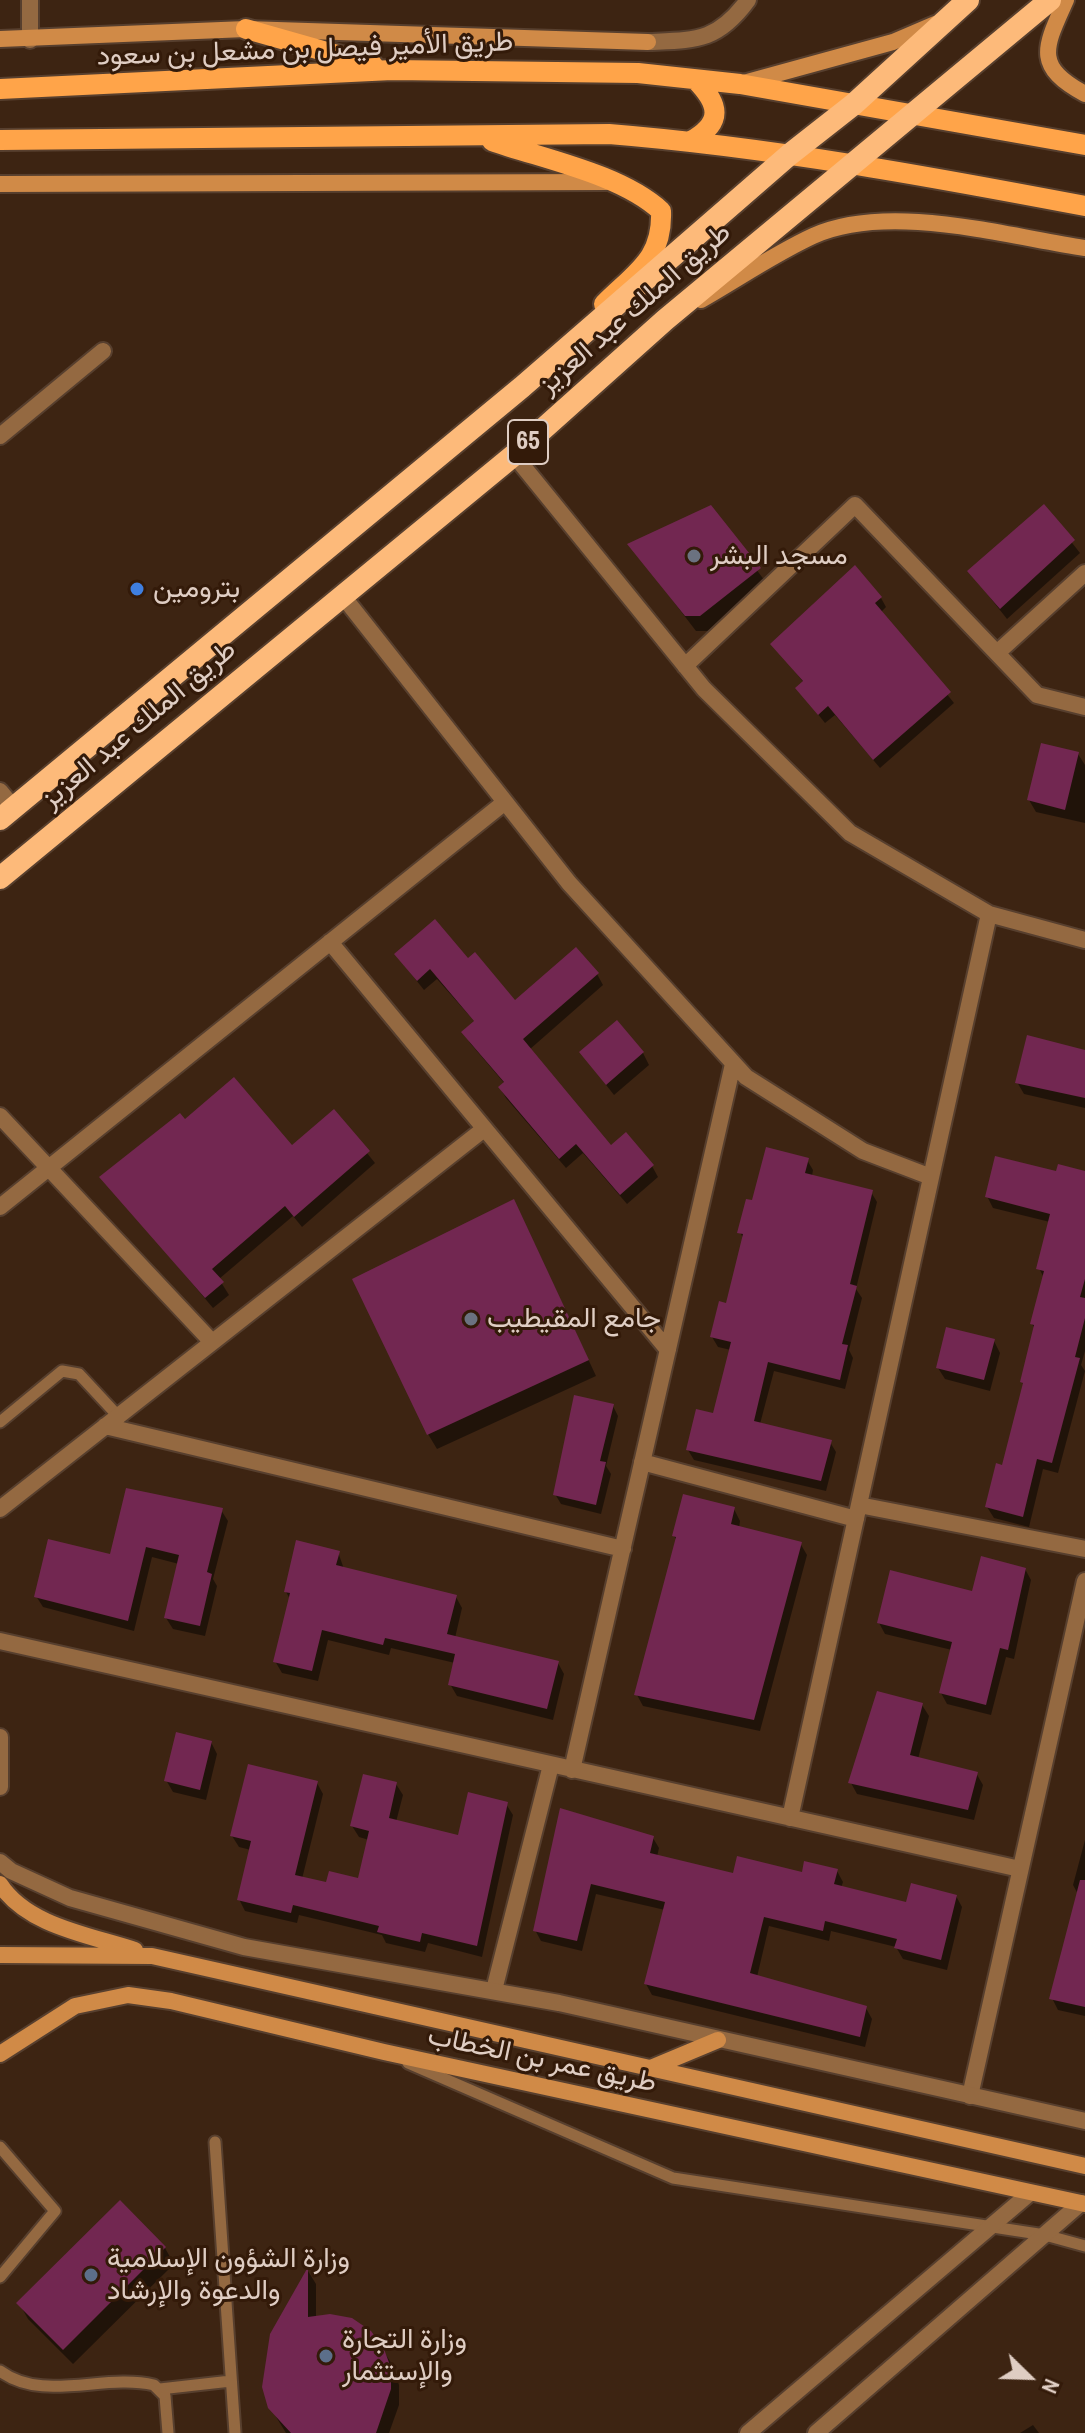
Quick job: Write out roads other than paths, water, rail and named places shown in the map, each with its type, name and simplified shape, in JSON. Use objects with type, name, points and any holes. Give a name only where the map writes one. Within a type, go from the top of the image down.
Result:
[{"type":"highway","name":"طريق الملك عبد العزيز","points":[[5,806],[522,387],[789,155],[854,104],[968,0]]},
{"type":"highway","name":"طريق الملك عبد العزيز","points":[[0,878],[514,455],[665,320],[1050,0]]},
{"type":"main road","points":[[1066,0],[1047,42],[1048,66],[1060,81],[1085,94]]},
{"type":"main road","points":[[740,84],[893,42],[941,22]]},
{"type":"main road","name":"طريق الأمير فيصل بن مشعل بن سعود","points":[[0,39],[246,29],[648,42]]},
{"type":"main road","points":[[246,29],[392,70]]},
{"type":"main road","name":"طريق الأمير فيصل بن مشعل بن سعود","points":[[0,89],[392,70],[638,73],[740,84],[1085,145]]},
{"type":"main road","points":[[691,141],[706,132],[716,109],[713,98],[696,80]]},
{"type":"main road","points":[[0,140],[609,134],[855,162],[1085,206]]},
{"type":"main road","points":[[477,136],[612,182],[647,198],[661,211],[662,233],[657,250],[522,387]]},
{"type":"main road","points":[[0,184],[612,182]]},
{"type":"main road","points":[[665,320],[814,236],[849,226],[915,221],[1085,248]]},
{"type":"main road","points":[[0,1884],[9,1898],[31,1914],[152,1956]]},
{"type":"main road","name":"طريق عمر بن الخطاب","points":[[0,1955],[152,1956],[1085,2166]]},
{"type":"main road","name":"طريق عمر بن الخطاب","points":[[0,2054],[75,2006],[128,1995],[171,2001],[384,2052],[1083,2204]]},
{"type":"main road","points":[[651,2068],[718,2040]]},
{"type":"street","points":[[30,0],[30,40]]},
{"type":"street","points":[[648,42],[703,40],[737,15],[748,0]]},
{"type":"street","points":[[0,436],[103,351]]},
{"type":"street","points":[[514,455],[704,689],[850,833],[989,914],[1085,940]]},
{"type":"street","points":[[685,666],[855,505],[1037,695],[1085,707]]},
{"type":"street","points":[[997,653],[1085,573]]},
{"type":"street","points":[[342,595],[569,883],[746,1077],[863,1151],[931,1177]]},
{"type":"street","points":[[0,1207],[505,802]]},
{"type":"street","points":[[790,1818],[989,914]]},
{"type":"street","points":[[330,942],[668,1350]]},
{"type":"street","points":[[572,1770],[733,1064]]},
{"type":"street","points":[[0,1116],[212,1342]]},
{"type":"street","points":[[0,1509],[484,1129]]},
{"type":"street","points":[[112,1421],[623,1549]]},
{"type":"street","points":[[642,1462],[857,1512],[1085,1549]]},
{"type":"street","points":[[970,2096],[1085,1581]]},
{"type":"street","points":[[0,1641],[1020,1869]]},
{"type":"street","points":[[0,1737],[0,1787]]},
{"type":"street","points":[[494,1990],[551,1765]]},
{"type":"street","points":[[0,1862],[70,1898],[244,1947],[494,1990],[1085,2121]]},
{"type":"street","points":[[748,2433],[1030,2193]]},
{"type":"street","points":[[816,2433],[1083,2204]]},
{"type":"lane","points":[[0,1422],[62,1371],[79,1374],[112,1421]]},
{"type":"lane","points":[[384,2052],[673,2178],[991,2226],[1045,2235],[1085,2246]]},
{"type":"lane","points":[[215,2142],[235,2433]]},
{"type":"lane","points":[[0,2147],[55,2211],[0,2277]]},
{"type":"lane","points":[[0,2371],[24,2386],[130,2382],[160,2389],[231,2381]]},
{"type":"lane","points":[[160,2389],[165,2396],[168,2433]]},
{"type":"place","name":"مسجد البشر","points":[[694,556]]},
{"type":"place","name":"بترومين","points":[[137,589]]},
{"type":"place","name":"جامع المقيطيب","points":[[471,1319]]},
{"type":"place","name":"وزارة الشؤون الإسلامية والدعوة والإرشاد","points":[[91,2275]]},
{"type":"place","name":"وزارة التجارة والإستثمار","points":[[326,2356]]}]
